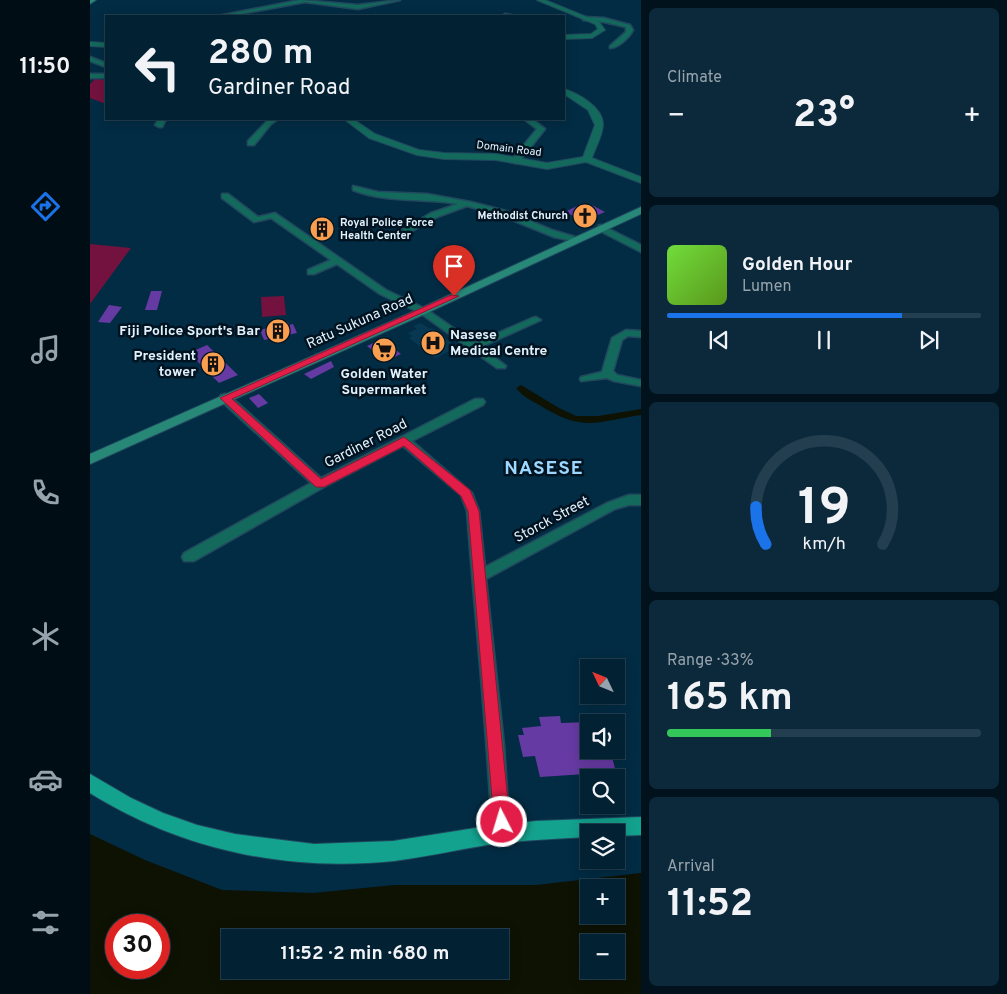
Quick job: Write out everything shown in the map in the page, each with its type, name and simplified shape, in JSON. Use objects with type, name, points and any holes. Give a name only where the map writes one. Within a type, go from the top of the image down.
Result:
[{"type":"main road","name":"Ratu Sukuna Road","points":[[90,459],[423,311],[641,210]]},
{"type":"main road","points":[[90,783],[108,796],[154,819],[201,836],[288,853],[393,851],[501,834],[641,826]]},
{"type":"street","points":[[226,15],[263,7],[308,1],[358,7],[397,0]]},
{"type":"street","points":[[540,0],[597,24],[602,30],[592,36],[565,37]]},
{"type":"street","points":[[585,19],[604,20],[628,26],[629,33],[612,47]]},
{"type":"street","points":[[90,44],[105,44]]},
{"type":"street","points":[[90,59],[105,65]]},
{"type":"street","points":[[90,76],[105,76]]},
{"type":"street","points":[[565,92],[587,106],[599,119],[599,125],[588,159],[641,180]]},
{"type":"street","points":[[251,143],[268,122],[272,120]]},
{"type":"street","name":"Domain Road","points":[[349,120],[372,136],[417,152],[444,156],[496,157],[547,166],[588,159]]},
{"type":"street","points":[[515,161],[541,129],[529,120]]},
{"type":"street","points":[[356,188],[369,193],[423,197],[466,204],[503,213],[550,234],[578,239]]},
{"type":"street","points":[[225,196],[257,220],[272,215],[384,292],[409,306],[423,311],[501,366]]},
{"type":"street","points":[[398,236],[434,215],[466,204]]},
{"type":"street","points":[[601,228],[641,249]]},
{"type":"street","points":[[550,234],[558,248]]},
{"type":"street","points":[[311,272],[337,261]]},
{"type":"street","points":[[473,347],[536,320]]},
{"type":"street","points":[[641,334],[626,333],[618,338],[607,372],[614,378],[641,383]]},
{"type":"street","points":[[585,379],[609,374]]},
{"type":"street","points":[[225,398],[320,484]]},
{"type":"street","name":"Gardiner Road","points":[[188,557],[320,484],[478,402]]},
{"type":"street","points":[[404,441],[466,493],[473,511],[502,822],[501,834]]},
{"type":"street","name":"Storck Street","points":[[480,576],[611,506],[629,500],[641,500]]},
{"type":"shaded area","points":[[95,79],[105,80],[105,104],[90,98],[90,84]]},
{"type":"shaded area","points":[[90,244],[131,248],[90,304]]},
{"type":"shaded area","points":[[284,296],[286,315],[262,317],[261,297]]},
{"type":"shaded area","name":"Nasese Medical Centre","points":[[421,323],[430,329],[432,328],[457,347],[435,358],[409,338],[412,336],[408,333],[417,329],[413,326]]},
{"type":"shaded area","points":[[90,834],[145,860],[222,890],[313,893],[394,885],[536,885],[580,880],[580,924],[625,924],[625,879],[588,879],[641,873],[641,994],[90,994]]},
{"type":"building","name":"Methodist Church","points":[[581,204],[587,208],[592,205],[605,212],[584,221],[565,212]]},
{"type":"building","name":"Royal Police Force Health Center","points":[[324,223],[333,228],[319,234],[311,229]]},
{"type":"building","points":[[151,291],[162,291],[157,310],[145,310]]},
{"type":"building","points":[[109,305],[122,307],[110,323],[98,322]]},
{"type":"building","name":"Fiji Police Sport's Bar","points":[[288,322],[289,325],[293,324],[297,333],[264,340],[260,330]]},
{"type":"building","name":"Golden Water Supermarket","points":[[382,339],[401,354],[386,361],[367,346]]},
{"type":"building","name":"President tower","points":[[207,345],[238,375],[219,383],[189,353]]},
{"type":"building","points":[[331,361],[334,367],[311,379],[304,374]]},
{"type":"building","points":[[259,394],[268,403],[258,408],[249,398]]},
{"type":"building","points":[[560,716],[561,723],[580,722],[580,759],[612,759],[615,769],[580,769],[580,774],[540,777],[535,756],[523,757],[518,735],[524,735],[522,728],[541,726],[539,717]]},
{"type":"waterway","points":[[521,388],[547,405],[575,419],[598,419],[641,412]]},
{"type":"place","name":"Methodist Church","points":[[585,216]]},
{"type":"place","name":"Royal Police Force Health Center","points":[[322,229]]},
{"type":"place","name":"Fiji Police Sport's Bar","points":[[278,331]]},
{"type":"place","name":"Nasese Medical Centre","points":[[433,343]]},
{"type":"place","name":"Golden Water Supermarket","points":[[384,350]]},
{"type":"place","name":"President tower","points":[[213,364]]},
{"type":"district","name":"NASESE","points":[[544,469]]},
{"type":"route","points":[[454,296],[225,398],[320,484],[404,441],[466,493],[473,511],[502,822]]}]
